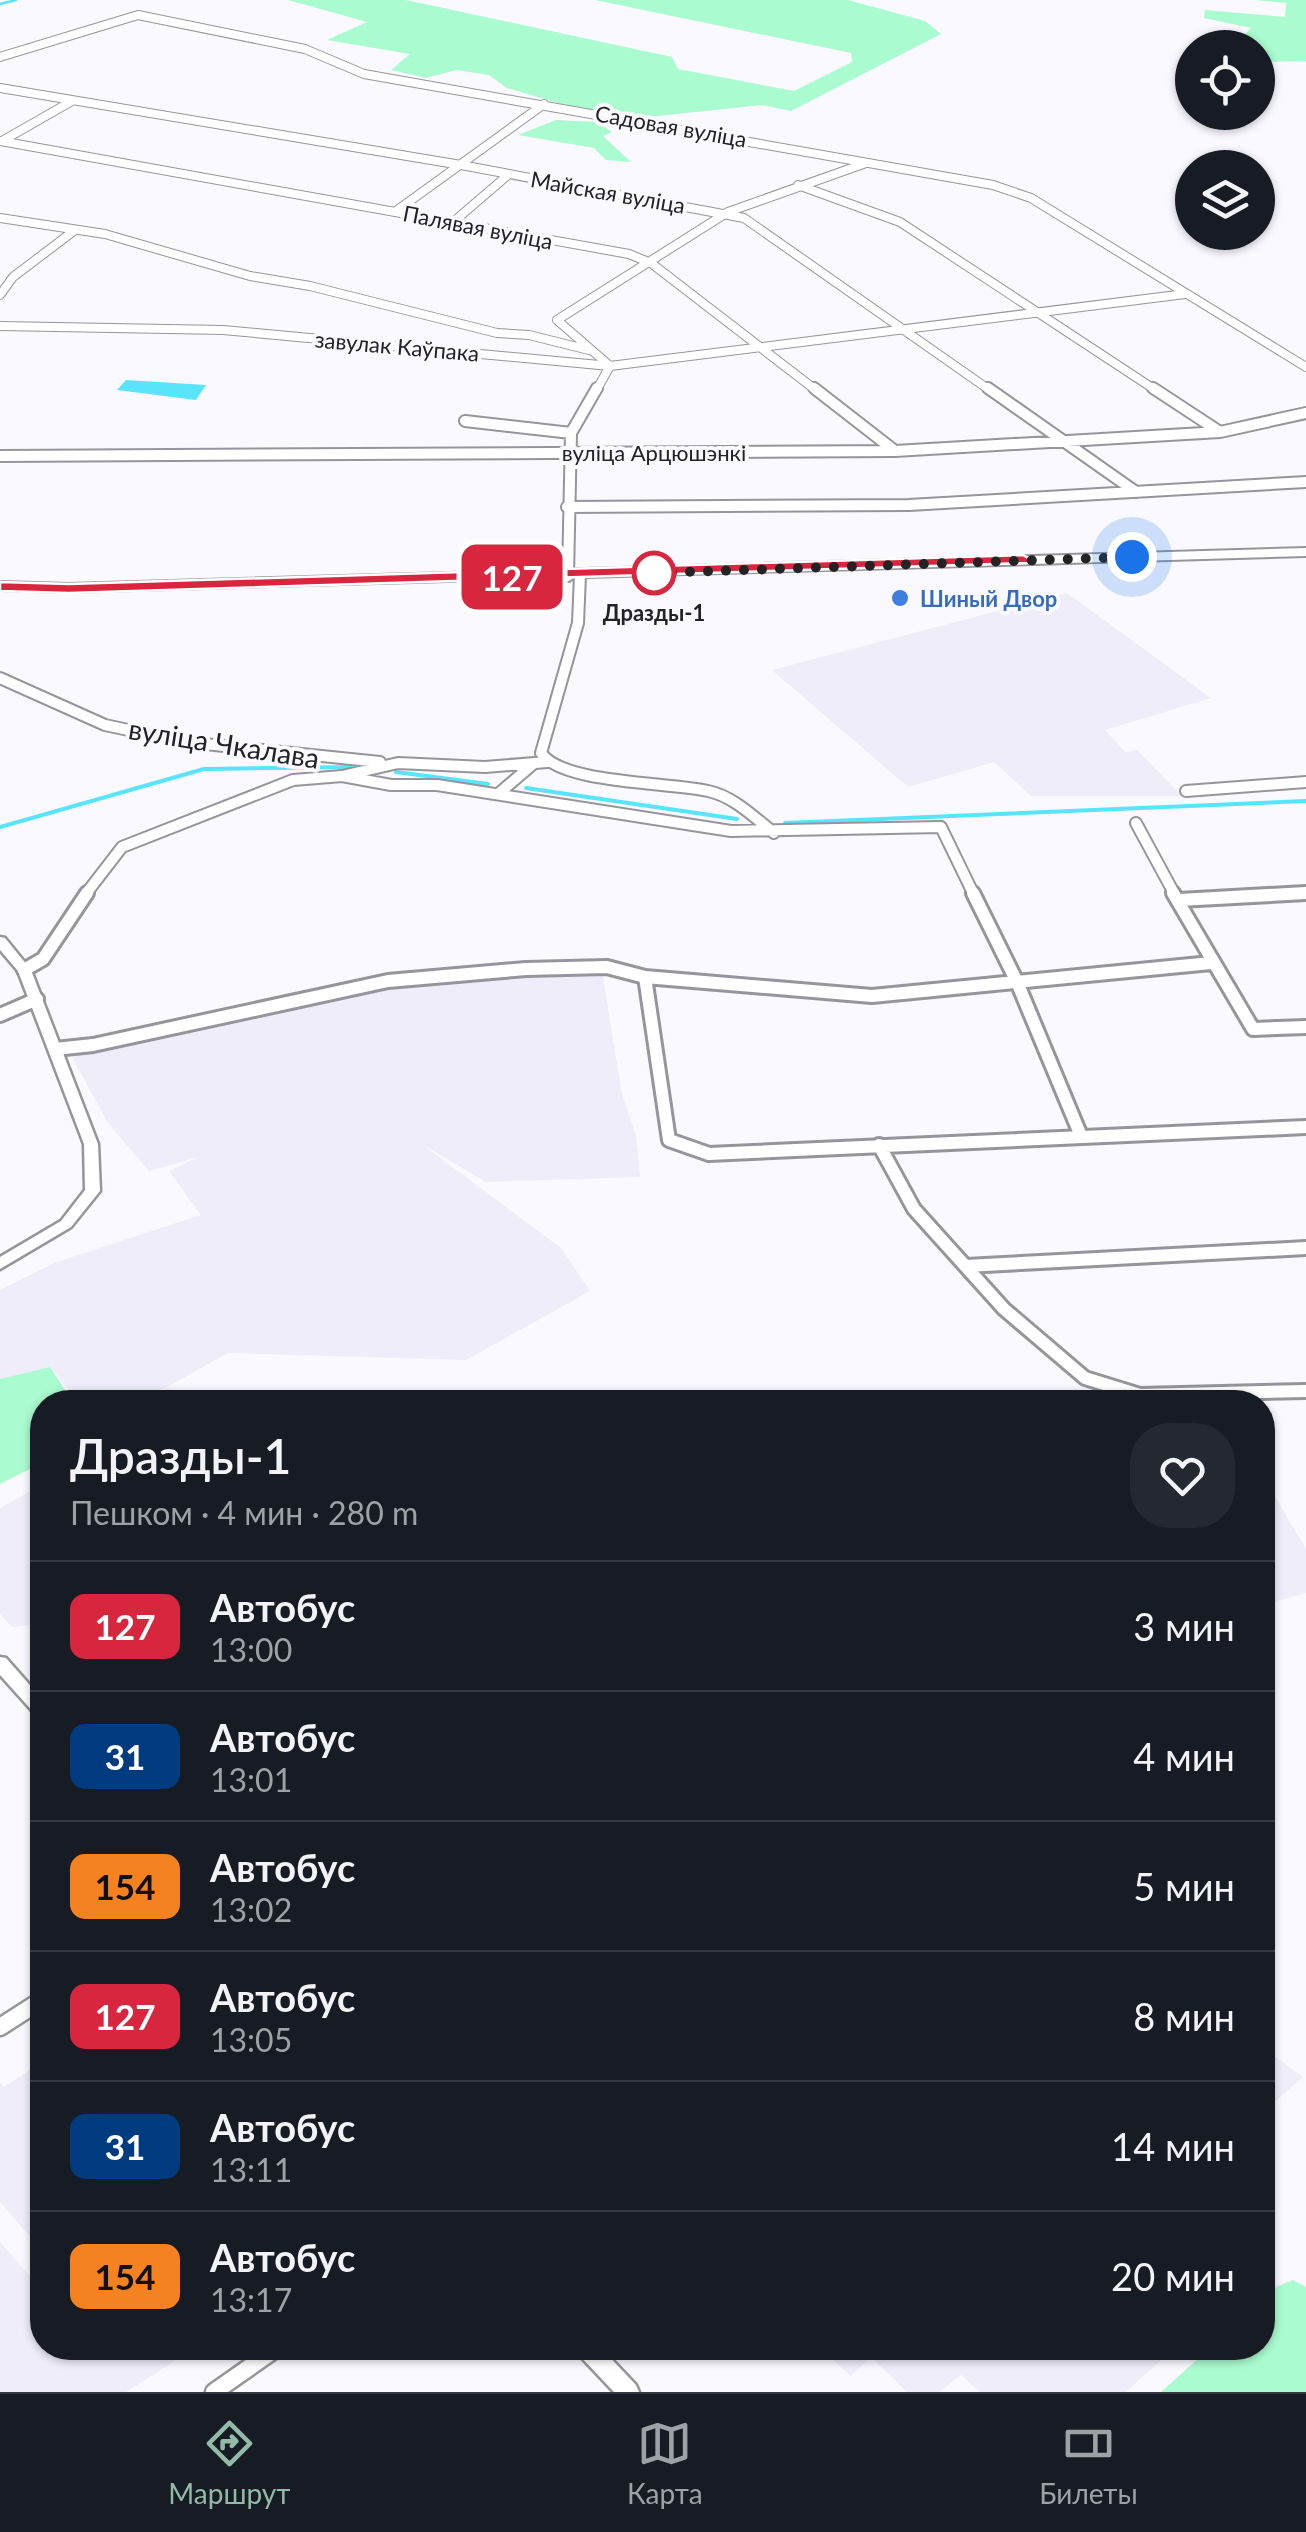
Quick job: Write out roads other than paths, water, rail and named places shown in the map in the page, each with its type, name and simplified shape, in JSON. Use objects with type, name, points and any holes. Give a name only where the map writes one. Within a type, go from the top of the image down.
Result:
[{"type":"main road","points":[[0,586],[69,588],[574,575],[1306,552]]},
{"type":"street","name":"Садовая вуліца","points":[[0,57],[138,14],[305,49],[364,74],[994,185],[1030,198],[1306,367]]},
{"type":"street","name":"Майская вуліца","points":[[0,88],[728,212],[744,218],[1136,492]]},
{"type":"street","points":[[0,141],[73,101]]},
{"type":"street","points":[[396,211],[544,104]]},
{"type":"street","name":"Палявая вуліца","points":[[0,141],[630,254],[651,263],[895,451]]},
{"type":"street","points":[[530,335],[728,212],[869,162]]},
{"type":"street","points":[[452,223],[508,175]]},
{"type":"street","points":[[798,186],[900,222],[1220,432]]},
{"type":"street","points":[[0,218],[75,230],[497,333],[530,335],[596,352]]},
{"type":"street","points":[[0,295],[13,278],[75,230]]},
{"type":"street","name":"завулак Каўпака","points":[[0,326],[223,330],[610,366],[1186,294]]},
{"type":"street","points":[[547,762],[542,754],[578,623],[567,507],[573,452],[571,433],[610,366],[557,320]]},
{"type":"street","name":"вуліца Арцюшэнкі","points":[[0,456],[895,451],[1220,432],[1306,413]]},
{"type":"street","points":[[465,421],[571,433]]},
{"type":"street","points":[[567,507],[909,505],[1306,482]]},
{"type":"street","name":"вуліца Чкалава","points":[[0,678],[105,725],[185,742],[328,760],[398,763]]},
{"type":"street","points":[[24,970],[43,959],[122,847],[293,780],[342,776],[398,763],[547,762],[594,777],[711,791],[739,805],[774,833]]},
{"type":"street","points":[[498,794],[532,765]]},
{"type":"street","points":[[342,776],[391,785],[437,785],[731,831],[941,828],[1018,982],[1080,1132]]},
{"type":"street","points":[[1186,791],[1306,782]]},
{"type":"street","points":[[1136,823],[1211,962],[1253,1029],[1306,1027]]},
{"type":"street","points":[[1179,900],[1306,894]]},
{"type":"street","points":[[0,941],[24,970],[91,1144],[93,1192],[66,1224],[0,1264]]},
{"type":"street","points":[[55,1049],[92,1045],[388,981],[542,968],[607,967],[645,977],[872,996],[1211,962]]},
{"type":"street","points":[[645,977],[670,1140],[709,1154],[1080,1132],[1306,1127]]},
{"type":"street","points":[[0,1015],[36,999]]},
{"type":"street","points":[[879,1145],[914,1209],[1004,1310],[1085,1378],[1124,1390]]},
{"type":"street","points":[[966,1266],[1306,1248]]},
{"type":"street","points":[[1275,1392],[1306,1391]]},
{"type":"street","points":[[0,1664],[30,1697]]},
{"type":"street","points":[[0,2027],[30,2008]]},
{"type":"street","points":[[214,2392],[260,2360]]},
{"type":"street","points":[[599,2360],[628,2392]]},
{"type":"water","points":[[126,380],[206,385],[196,400],[117,390]]},
{"type":"waterway","points":[[0,4],[16,0]]},
{"type":"waterway","points":[[0,827],[204,769],[357,767]]},
{"type":"waterway","points":[[396,772],[488,784]]},
{"type":"waterway","points":[[526,788],[737,819]]},
{"type":"waterway","points":[[785,823],[1306,801]]},
{"type":"place","name":"Дразды-1","points":[[654,573]]},
{"type":"place","name":"Шиный Двор","points":[[900,598]]}]
